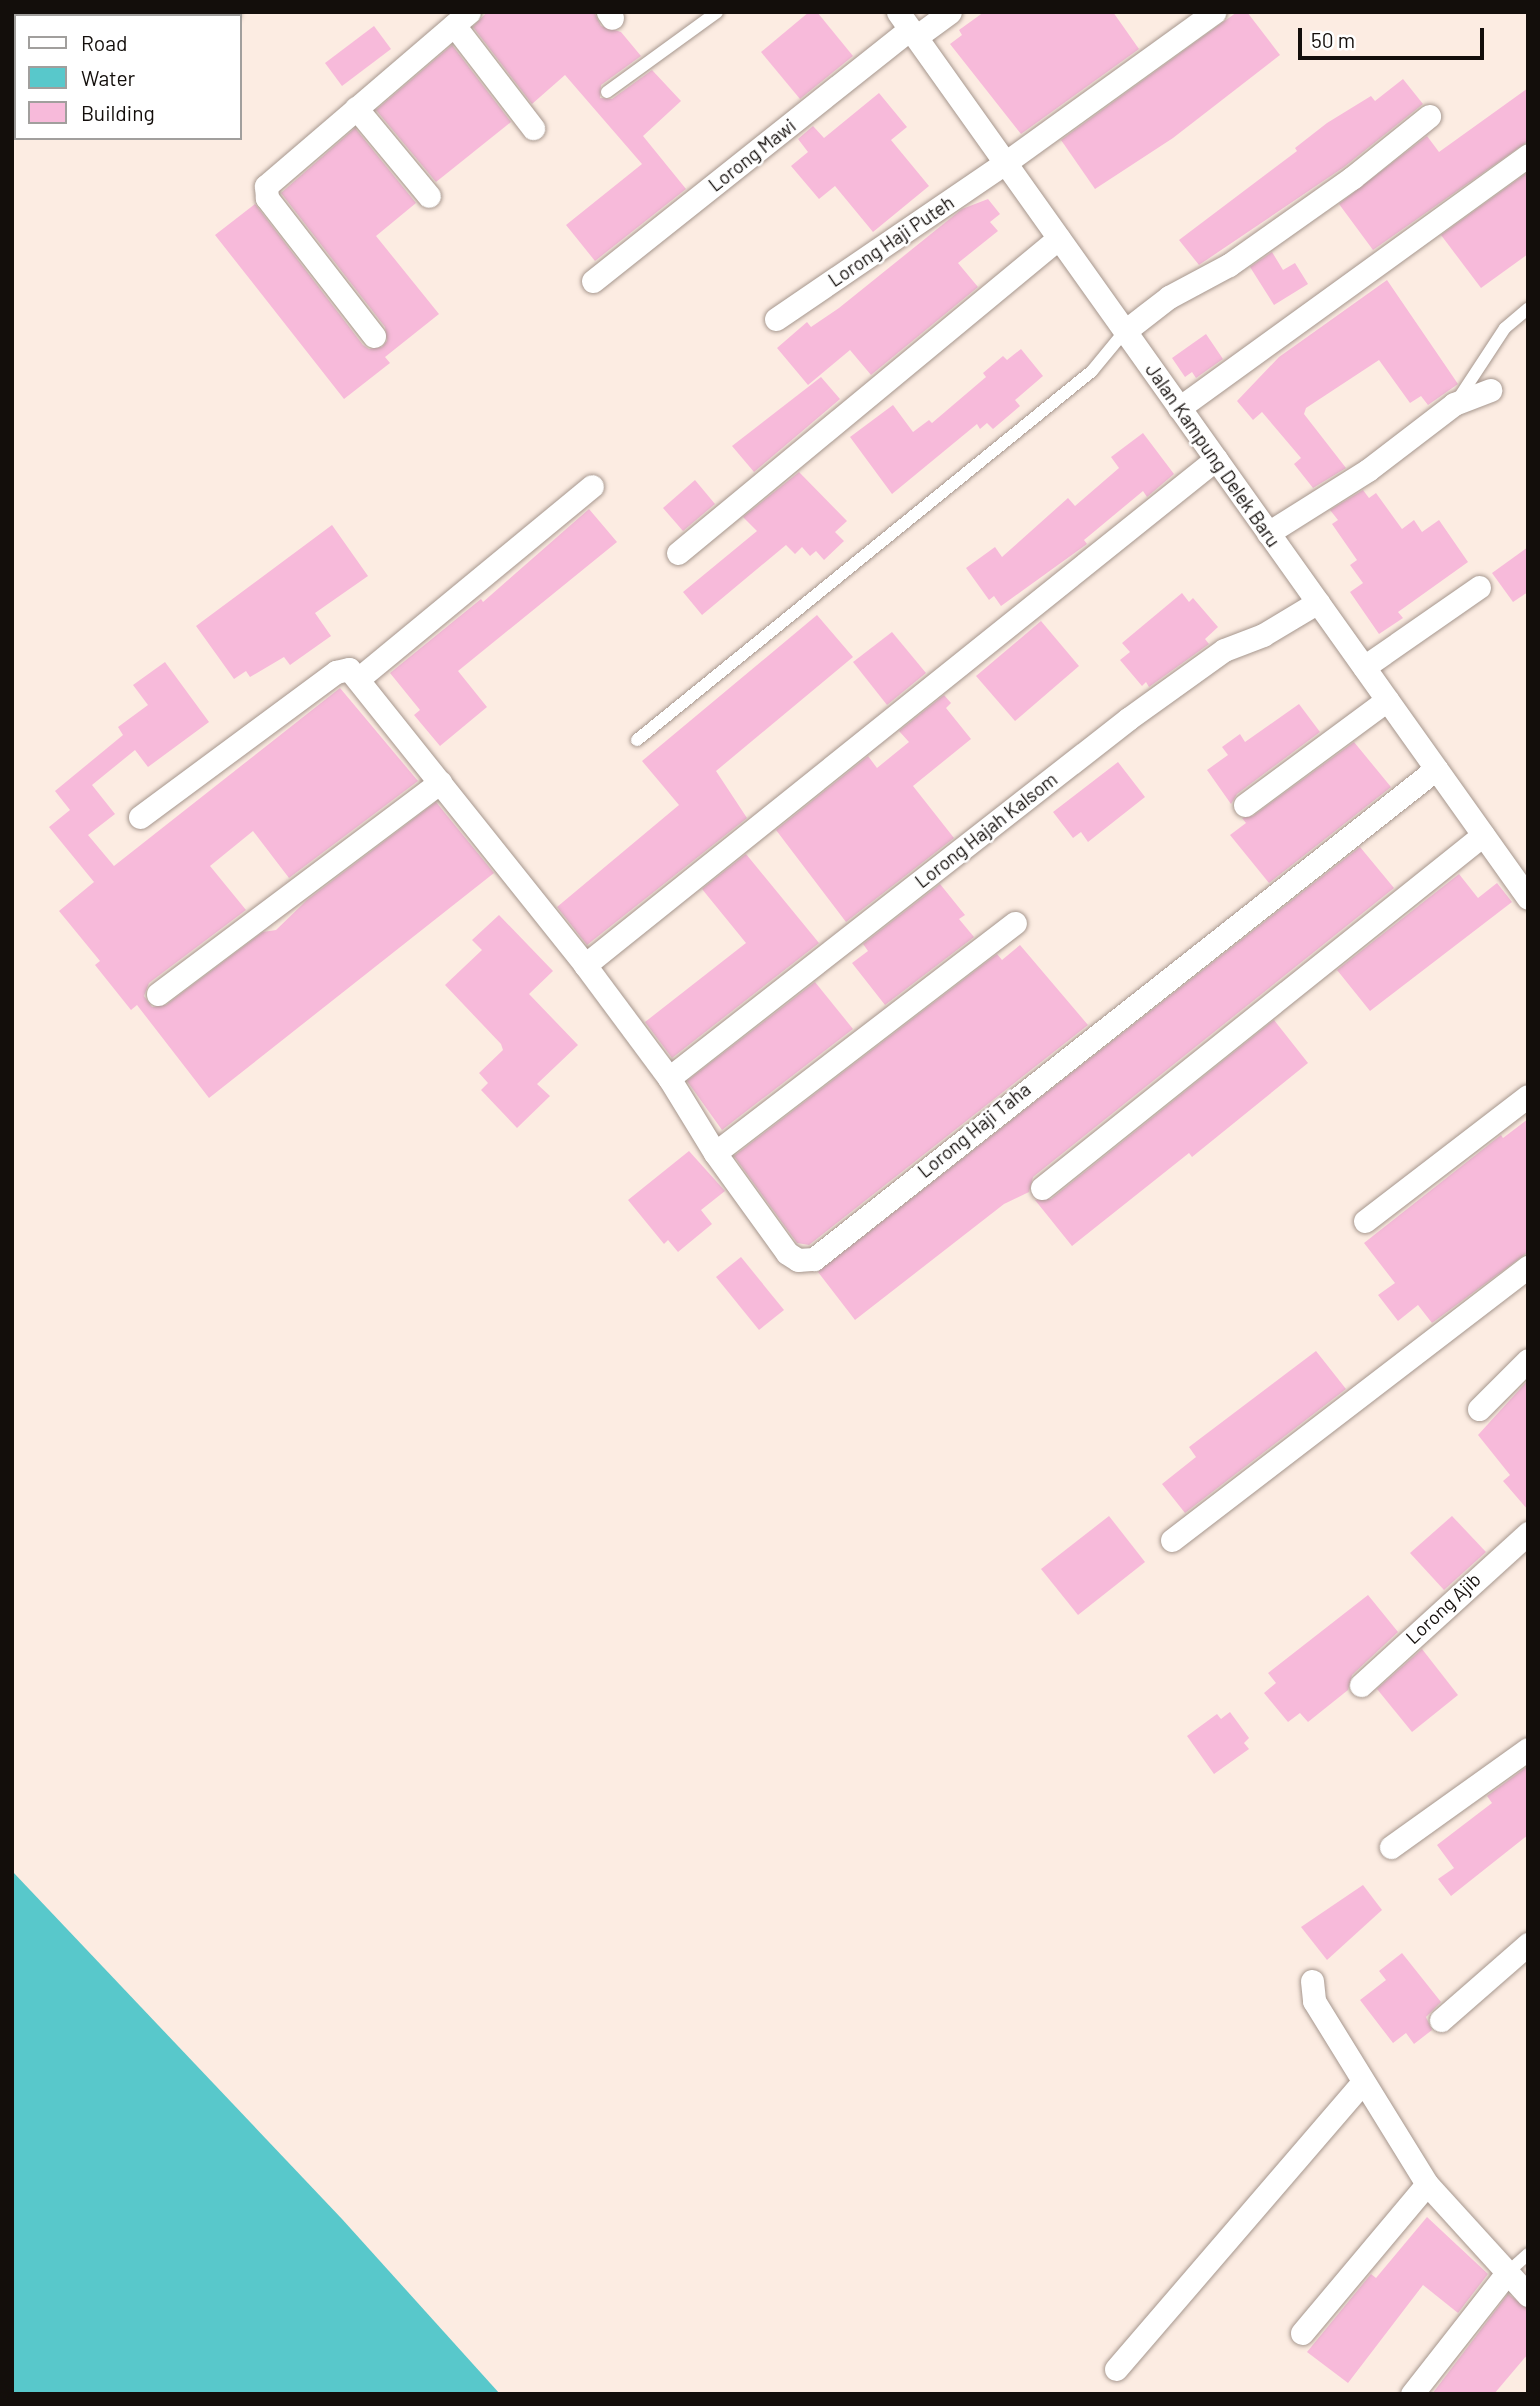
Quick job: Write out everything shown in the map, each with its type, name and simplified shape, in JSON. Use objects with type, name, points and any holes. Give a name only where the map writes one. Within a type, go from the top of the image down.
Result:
[{"type":"street","name":"Lorong Mawi","points":[[593,281],[908,26],[950,12]]},
{"type":"street","name":"Lorong Haji Puteh","points":[[776,319],[1005,163],[1214,12]]},
{"type":"street","points":[[374,336],[267,198],[266,186],[462,19],[533,128]]},
{"type":"street","name":"Jalan Kampung Delek Baru","points":[[908,26],[1526,893]]},
{"type":"street","points":[[356,108],[429,196]]},
{"type":"street","points":[[1125,331],[1169,297],[1201,283],[1251,249],[1429,116]]},
{"type":"street","points":[[1179,408],[1528,155]]},
{"type":"street","points":[[678,553],[1059,238]]},
{"type":"street","points":[[1268,533],[1368,470],[1454,404],[1490,390]]},
{"type":"street","points":[[585,965],[1216,459]]},
{"type":"street","points":[[140,817],[336,672],[349,669],[358,678],[592,486]]},
{"type":"street","points":[[1364,667],[1479,587]]},
{"type":"street","name":"Lorong Hajah Kalsom","points":[[668,1079],[1128,719],[1224,650],[1263,635],[1318,602]]},
{"type":"street","name":"Lorong Haji Taha","points":[[358,678],[585,965],[668,1079],[715,1153],[788,1252],[798,1260],[814,1259],[1436,769]]},
{"type":"street","points":[[1245,805],[1387,700]]},
{"type":"street","points":[[158,994],[440,782]]},
{"type":"street","points":[[1042,1188],[1483,835]]},
{"type":"street","points":[[715,1153],[1015,923]]},
{"type":"street","points":[[1365,1221],[1528,1096]]},
{"type":"street","points":[[1172,1540],[1528,1267]]},
{"type":"street","points":[[1479,1409],[1528,1360]]},
{"type":"street","name":"Lorong Ajib","points":[[1361,1685],[1528,1533]]},
{"type":"street","points":[[1391,1847],[1528,1749]]},
{"type":"street","points":[[1441,2020],[1528,1944]]},
{"type":"street","points":[[1312,1981],[1314,2001],[1361,2084],[1427,2184],[1528,2295]]},
{"type":"street","points":[[1116,2369],[1361,2084]]},
{"type":"street","points":[[1302,2333],[1427,2184]]},
{"type":"street","points":[[1412,2394],[1507,2273]]},
{"type":"lane","points":[[607,92],[717,12]]},
{"type":"lane","points":[[1454,404],[1505,328],[1528,309]]},
{"type":"lane","points":[[637,740],[1092,371],[1125,331]]},
{"type":"lane","points":[[1507,2273],[1528,2254]]},
{"type":"water","points":[[12,1871],[342,2219],[500,2394],[12,2394]]},
{"type":"building","points":[[487,12],[594,12],[601,26],[621,32],[641,56],[601,85],[600,98],[612,99],[652,70],[681,101],[643,136],[686,189],[595,261],[566,225],[642,164],[565,75],[532,104],[473,27]]},
{"type":"building","points":[[809,12],[817,12],[853,56],[800,99],[761,52]]},
{"type":"building","points":[[984,12],[1113,12],[1139,49],[1021,134],[950,44],[962,35],[959,30]]},
{"type":"building","points":[[1237,12],[1247,12],[1280,55],[1173,138],[1095,189],[1061,140]]},
{"type":"building","points":[[374,26],[391,49],[342,86],[325,63]]},
{"type":"building","points":[[452,45],[511,122],[436,182],[376,110]]},
{"type":"building","points":[[1403,79],[1423,104],[1344,167],[1199,265],[1179,240],[1297,151],[1295,148],[1327,123],[1371,96],[1375,101]]},
{"type":"building","points":[[1528,88],[1528,141],[1373,250],[1339,204],[1427,136],[1439,152]]},
{"type":"building","points":[[879,93],[907,127],[891,140],[929,186],[873,232],[835,186],[819,199],[791,166],[808,152],[798,139],[813,126],[824,138]]},
{"type":"building","points":[[355,128],[416,203],[376,236],[439,314],[385,357],[390,363],[344,399],[215,235],[255,204],[363,345],[369,349],[382,347],[387,341],[385,327],[281,193]]},
{"type":"building","points":[[1528,172],[1528,254],[1481,288],[1441,235]]},
{"type":"building","points":[[988,199],[1000,214],[990,222],[998,231],[958,263],[978,287],[871,375],[850,350],[808,385],[777,348],[807,322],[811,327],[839,308],[962,209]]},
{"type":"building","points":[[1272,252],[1283,270],[1295,263],[1308,284],[1274,305],[1250,267]]},
{"type":"building","points":[[1387,280],[1458,384],[1428,405],[1421,396],[1410,403],[1379,360],[1306,408],[1304,414],[1346,468],[1313,488],[1294,464],[1301,458],[1262,412],[1253,420],[1237,401],[1279,357]]},
{"type":"building","points":[[1206,334],[1223,359],[1196,378],[1192,372],[1185,377],[1172,358]]},
{"type":"building","points":[[1021,349],[1043,376],[1015,400],[1020,406],[993,429],[987,423],[980,429],[977,424],[892,494],[850,437],[893,405],[913,432],[929,420],[932,423],[986,377],[983,373],[1003,356],[1007,360]]},
{"type":"building","points":[[821,377],[840,399],[754,472],[732,446]]},
{"type":"building","points":[[1143,433],[1174,474],[1147,497],[1143,491],[1084,540],[1087,544],[1001,606],[994,596],[989,600],[966,568],[995,547],[1002,557],[1068,498],[1075,506],[1119,468],[1111,457]]},
{"type":"building","points":[[799,472],[847,521],[835,532],[844,541],[824,560],[816,551],[810,556],[802,547],[795,554],[786,545],[702,615],[683,592],[757,531],[743,517]]},
{"type":"building","points":[[695,480],[715,504],[683,531],[663,508]]},
{"type":"building","points":[[1363,490],[1369,498],[1376,493],[1402,529],[1414,520],[1422,532],[1439,520],[1468,562],[1398,612],[1403,618],[1379,634],[1350,592],[1363,583],[1350,565],[1357,560],[1332,524],[1338,520],[1330,510]]},
{"type":"building","points":[[589,509],[617,542],[458,671],[487,707],[440,746],[414,715],[420,710],[390,673],[481,599],[483,602]]},
{"type":"building","points":[[332,525],[368,576],[315,613],[331,636],[290,665],[284,657],[250,677],[246,671],[234,679],[196,626]]},
{"type":"building","points":[[1528,547],[1528,592],[1513,602],[1492,573]]},
{"type":"building","points":[[1182,593],[1189,602],[1193,598],[1218,627],[1205,639],[1209,644],[1149,687],[1146,682],[1142,686],[1120,660],[1130,652],[1122,643]]},
{"type":"building","points":[[817,615],[853,657],[716,771],[747,818],[587,945],[557,907],[679,805],[642,761]]},
{"type":"building","points":[[1041,621],[1079,666],[1015,721],[976,676]]},
{"type":"building","points":[[892,632],[926,673],[887,705],[853,662]]},
{"type":"building","points":[[165,662],[209,722],[148,767],[135,750],[92,785],[115,814],[88,835],[114,866],[340,688],[418,781],[289,878],[253,831],[210,866],[246,910],[149,983],[144,996],[152,1007],[166,1005],[263,932],[276,930],[307,900],[436,802],[494,873],[209,1098],[137,1005],[131,1010],[95,965],[100,961],[59,911],[94,882],[49,827],[70,810],[55,791],[123,735],[118,727],[148,705],[133,685]]},
{"type":"building","points":[[944,695],[951,703],[946,708],[971,739],[913,786],[954,838],[846,922],[776,830],[868,756],[877,768],[909,742],[899,731]]},
{"type":"building","points":[[1299,704],[1320,732],[1237,794],[1231,804],[1207,770],[1228,755],[1222,747],[1240,734],[1245,742]]},
{"type":"building","points":[[1354,742],[1391,787],[1269,883],[1230,835],[1246,823],[1242,818],[1253,816]]},
{"type":"building","points":[[1118,762],[1145,797],[1088,842],[1081,832],[1073,838],[1053,812]]},
{"type":"building","points":[[1360,847],[1394,888],[1033,1177],[1029,1192],[1004,1204],[855,1320],[818,1272]]},
{"type":"building","points":[[746,854],[819,943],[672,1058],[645,1022],[746,943],[702,889]]},
{"type":"building","points":[[1459,874],[1478,898],[1497,883],[1512,902],[1370,1011],[1337,970]]},
{"type":"building","points":[[940,884],[965,915],[959,919],[974,937],[885,1005],[852,963],[868,951],[863,944]]},
{"type":"building","points":[[499,915],[553,971],[529,994],[578,1045],[537,1084],[550,1096],[517,1128],[481,1090],[488,1083],[479,1073],[503,1050],[501,1044],[445,985],[482,950],[472,940]]},
{"type":"building","points":[[1020,945],[1088,1025],[809,1245],[797,1243],[734,1156],[997,954],[1002,960]]},
{"type":"building","points":[[815,982],[853,1029],[722,1130],[687,1081]]},
{"type":"building","points":[[1274,1020],[1308,1063],[1192,1157],[1189,1153],[1072,1246],[1035,1200],[1051,1199]]},
{"type":"building","points":[[1528,1119],[1528,1252],[1432,1323],[1418,1305],[1398,1321],[1378,1295],[1395,1283],[1364,1243],[1501,1135],[1503,1138]]},
{"type":"building","points":[[689,1151],[725,1191],[701,1210],[712,1224],[678,1252],[668,1240],[664,1244],[628,1200]]},
{"type":"building","points":[[741,1257],[784,1310],[759,1330],[716,1277]]},
{"type":"building","points":[[1316,1351],[1346,1389],[1185,1513],[1162,1484],[1196,1457],[1189,1447]]},
{"type":"building","points":[[1528,1380],[1528,1510],[1503,1481],[1510,1475],[1478,1435]]},
{"type":"building","points":[[1109,1516],[1145,1562],[1078,1615],[1041,1569]]},
{"type":"building","points":[[1452,1516],[1486,1552],[1444,1590],[1410,1553]]},
{"type":"building","points":[[1368,1595],[1398,1632],[1352,1675],[1348,1690],[1308,1722],[1300,1713],[1288,1722],[1264,1693],[1276,1683],[1268,1673]]},
{"type":"building","points":[[1422,1649],[1458,1695],[1412,1732],[1377,1689]]},
{"type":"building","points":[[1230,1712],[1249,1738],[1244,1743],[1249,1749],[1214,1774],[1187,1736],[1217,1714],[1221,1719]]},
{"type":"building","points":[[1528,1766],[1528,1835],[1451,1896],[1438,1879],[1454,1868],[1437,1845],[1492,1803],[1487,1796]]},
{"type":"building","points":[[1363,1885],[1382,1910],[1327,1960],[1301,1927]]},
{"type":"building","points":[[1402,1953],[1441,2002],[1426,2017],[1432,2030],[1414,2044],[1406,2033],[1393,2043],[1360,2000],[1386,1980],[1379,1971]]},
{"type":"building","points":[[1427,2217],[1488,2274],[1458,2313],[1423,2285],[1348,2383],[1307,2352],[1371,2274],[1376,2278]]},
{"type":"building","points":[[1508,2294],[1528,2309],[1528,2354],[1494,2394],[1432,2394]]}]
